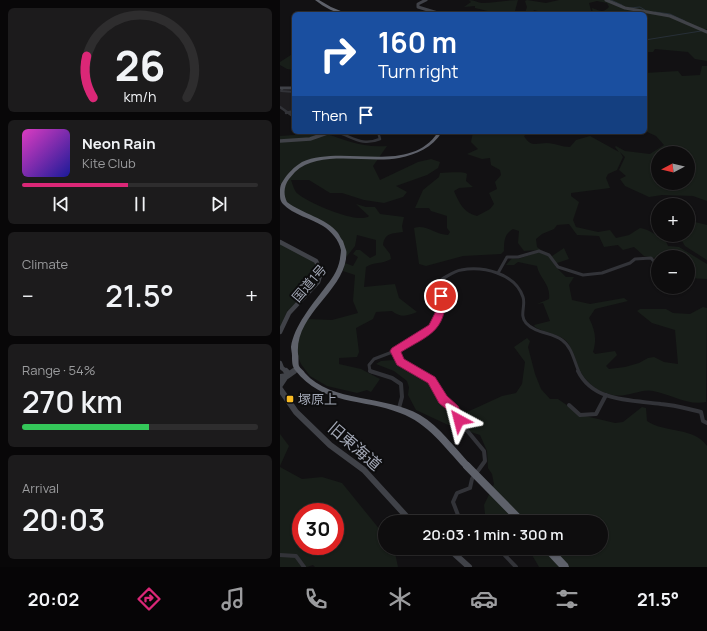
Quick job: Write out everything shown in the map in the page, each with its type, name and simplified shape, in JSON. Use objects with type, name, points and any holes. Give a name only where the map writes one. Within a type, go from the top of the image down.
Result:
[{"type":"highway","points":[[317,0],[330,8],[341,12]]},
{"type":"highway","name":"国道1号","points":[[308,303],[338,270],[341,246],[337,236],[328,227],[296,211],[285,203],[281,191],[285,180],[297,169],[319,159],[341,156],[371,158],[397,157],[420,150],[433,142],[439,134]]},
{"type":"highway","points":[[289,344],[291,372],[306,379],[326,392],[399,408],[416,417],[427,425],[515,515]]},
{"type":"highway","points":[[554,555],[565,567]]},
{"type":"street","points":[[426,0],[418,4],[418,6],[435,12]]},
{"type":"street","points":[[606,0],[625,8],[670,16],[707,32]]},
{"type":"street","points":[[281,88],[292,88]]},
{"type":"street","points":[[281,88],[281,91],[292,92]]},
{"type":"street","points":[[280,108],[292,116]]},
{"type":"street","points":[[286,113],[292,112]]},
{"type":"street","points":[[280,141],[310,138],[323,134]]},
{"type":"street","points":[[343,134],[350,139],[375,141],[380,139],[379,134]]},
{"type":"street","points":[[433,142],[435,134]]},
{"type":"street","points":[[280,242],[316,261],[321,272],[318,282],[289,313],[280,332]]},
{"type":"street","points":[[498,273],[507,257],[518,257],[539,251],[549,255],[558,267],[582,275],[602,273],[642,258],[651,258]]},
{"type":"street","points":[[399,408],[403,391],[397,380],[373,372],[369,368],[369,365],[374,359],[395,351],[430,330],[435,325],[442,307],[442,278],[461,270],[483,270],[498,273],[510,280],[519,290],[524,302],[522,315],[526,322],[539,331],[561,339],[568,349],[582,379],[590,388],[606,395],[630,402],[662,404],[701,412],[702,421],[707,423]]},
{"type":"street","points":[[395,351],[400,362],[432,380],[443,400],[455,410],[460,422],[485,454],[485,461],[472,479],[470,488],[457,493],[454,499],[453,506],[458,515]]},
{"type":"street","points":[[280,364],[282,368],[291,372]]},
{"type":"street","points":[[280,377],[291,372]]},
{"type":"street","points":[[280,385],[291,372]]},
{"type":"street","name":"旧東海道","points":[[280,389],[296,412],[330,445],[364,470],[405,515]]},
{"type":"street","points":[[569,405],[580,415],[596,414],[606,395]]},
{"type":"street","points":[[280,555],[296,556],[304,567]]},
{"type":"street","points":[[456,555],[469,567]]},
{"type":"street","points":[[505,555],[516,567]]},
{"type":"shaded area","points":[[469,0],[482,3],[518,0],[515,11],[492,12],[475,8],[475,6],[464,7],[471,2]]},
{"type":"shaded area","points":[[559,0],[707,0],[707,29],[701,29],[707,33],[707,61],[695,59],[688,52],[655,49],[653,52],[647,52],[647,12],[593,12],[592,8],[603,11],[609,7],[607,3],[597,1],[589,3],[591,12],[541,12],[534,10],[533,12],[525,12],[527,7],[525,1],[546,3]]},
{"type":"shaded area","points":[[292,54],[292,70],[280,65],[280,62]]},
{"type":"shaded area","points":[[702,66],[707,66],[707,201],[693,196],[662,195],[649,197],[625,186],[620,179],[626,176],[619,170],[625,157],[620,152],[623,157],[617,170],[608,174],[606,178],[610,188],[571,193],[571,196],[579,202],[573,220],[576,227],[598,232],[610,230],[616,238],[629,235],[640,228],[651,232],[651,242],[666,242],[668,246],[679,247],[684,250],[651,250],[651,258],[644,256],[634,247],[623,250],[618,245],[604,247],[599,236],[577,235],[569,224],[557,225],[554,229],[542,234],[536,239],[537,247],[541,250],[524,251],[518,243],[519,231],[513,229],[506,236],[504,241],[504,251],[501,254],[463,256],[426,266],[419,264],[414,228],[423,227],[444,235],[448,235],[450,232],[447,228],[447,216],[431,211],[429,208],[415,208],[423,190],[439,177],[440,173],[459,172],[467,174],[466,181],[473,187],[459,188],[454,191],[465,210],[472,215],[477,216],[490,209],[494,204],[489,193],[497,189],[495,182],[501,175],[500,170],[491,165],[490,158],[482,159],[467,154],[478,149],[471,142],[473,134],[527,134],[524,136],[529,142],[534,144],[550,143],[570,147],[576,140],[590,136],[619,152],[615,147],[616,146],[625,151],[651,153],[651,190],[695,190],[695,146],[662,146],[664,145],[656,136],[647,132],[647,73],[678,71],[682,76],[700,75]]},
{"type":"shaded area","points":[[280,90],[292,90],[292,115],[280,107]]},
{"type":"shaded area","points":[[326,134],[362,145],[387,146],[373,166],[380,180],[418,162],[431,159],[440,162],[438,168],[427,175],[396,186],[407,192],[403,197],[384,203],[364,200],[342,193],[330,193],[309,180],[291,180],[298,194],[334,212],[355,218],[364,218],[369,216],[356,204],[366,207],[375,207],[380,214],[404,217],[402,226],[403,232],[390,234],[384,241],[383,245],[390,254],[391,259],[366,267],[364,287],[395,284],[399,298],[417,312],[404,316],[398,315],[392,311],[376,312],[373,319],[356,328],[359,352],[357,357],[339,358],[339,364],[361,369],[380,379],[371,392],[367,390],[357,393],[327,386],[310,376],[301,364],[294,346],[295,336],[308,319],[332,320],[358,313],[353,301],[355,275],[343,271],[345,263],[353,266],[358,257],[353,254],[356,250],[360,250],[370,258],[376,255],[376,240],[357,235],[355,246],[344,260],[336,233],[290,207],[282,195],[284,183],[280,184],[280,136]]},
{"type":"shaded area","points":[[695,222],[707,225],[707,260],[695,252],[695,250],[691,250],[685,246],[683,242],[695,242]]},
{"type":"shaded area","points":[[280,240],[316,263],[319,272],[313,286],[287,315],[288,309],[280,328]]},
{"type":"shaded area","points":[[564,248],[569,259],[557,263],[555,266],[566,277],[574,277],[569,285],[572,300],[590,304],[624,298],[628,301],[595,309],[589,318],[595,335],[593,352],[595,354],[615,351],[617,355],[606,366],[609,369],[625,367],[654,357],[664,362],[678,364],[675,330],[652,323],[637,311],[640,309],[666,309],[673,313],[690,314],[703,307],[707,308],[706,402],[699,403],[686,401],[649,390],[618,396],[605,393],[593,386],[584,377],[576,364],[569,344],[565,340],[535,327],[534,325],[550,321],[543,303],[537,304],[549,299],[547,285],[537,266],[518,262],[514,265],[506,265],[512,258],[518,259],[539,252],[552,256]]},
{"type":"shaded area","points":[[695,257],[707,264],[707,279],[695,278]]},
{"type":"shaded area","points":[[527,338],[530,341],[528,347],[535,374],[541,389],[550,399],[558,399],[581,415],[615,423],[623,422],[642,407],[646,408],[647,421],[654,425],[687,433],[702,440],[707,446],[707,567],[539,567],[532,555],[608,555],[608,515],[484,515],[484,505],[494,484],[492,474],[488,468],[487,451],[480,435],[446,424],[416,410],[408,395],[409,387],[407,381],[394,371],[376,364],[381,361],[393,360],[420,373],[430,382],[442,404],[454,413],[465,413],[502,396],[516,393],[522,384],[525,362],[514,347]]},
{"type":"shaded area","points":[[280,434],[289,446],[280,466]]},
{"type":"shaded area","points":[[280,467],[302,479],[322,477],[342,483],[378,527],[378,555],[395,555],[398,567],[315,567],[313,565],[307,567],[280,567]]},
{"type":"waterway","points":[[611,0],[622,5]]},
{"type":"waterway","points":[[630,8],[640,7],[645,10]]},
{"type":"waterway","points":[[655,12],[670,14],[685,21]]},
{"type":"waterway","points":[[647,40],[701,31]]},
{"type":"place","name":"塚原上","points":[[290,399]]},
{"type":"route","points":[[441,296],[441,311],[433,328],[395,351],[400,362],[432,380],[446,404],[455,410],[459,420]]}]
